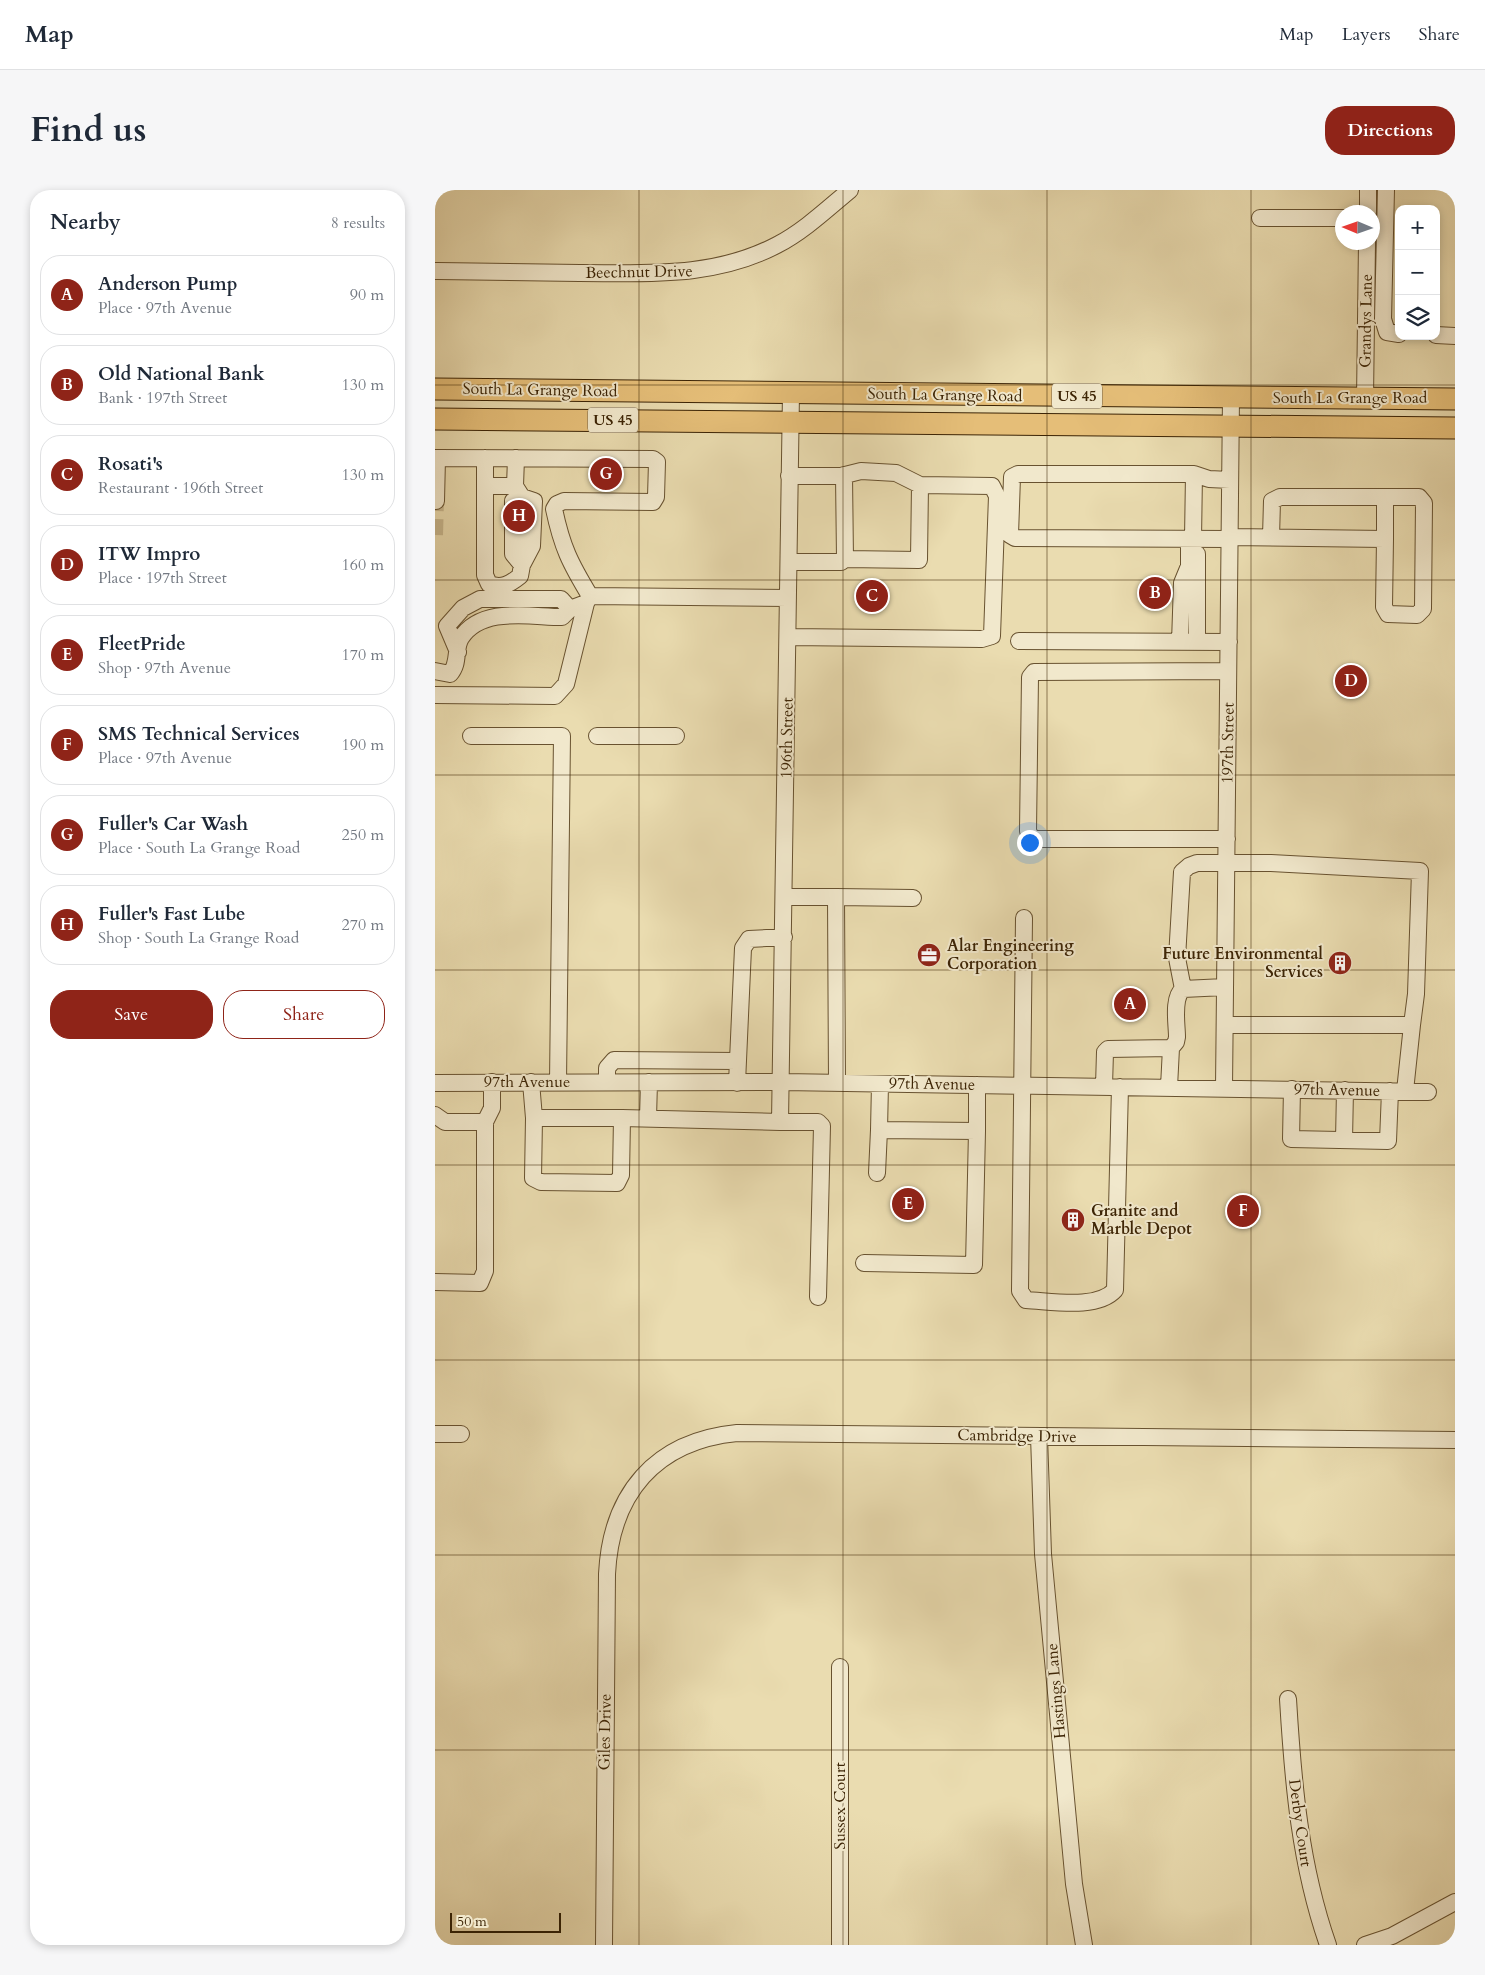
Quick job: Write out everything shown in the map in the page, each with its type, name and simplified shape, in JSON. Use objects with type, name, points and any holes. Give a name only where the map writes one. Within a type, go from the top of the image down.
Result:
[{"type":"main road","name":"South La Grange Road","points":[[435,389],[1455,399]]},
{"type":"main road","name":"South La Grange Road","points":[[435,419],[1455,428]]},
{"type":"street","name":"Beechnut Drive","points":[[435,271],[662,274],[712,268],[750,257],[778,244],[813,221],[850,190]]},
{"type":"street","points":[[1368,190],[1368,205]]},
{"type":"street","points":[[1386,190],[1383,319],[1387,332],[1395,333]]},
{"type":"street","points":[[1260,218],[1335,218]]},
{"type":"street","name":"Grandys Lane","points":[[1365,398],[1367,250]]},
{"type":"street","points":[[1440,335],[1455,336]]},
{"type":"street","name":"196th Street","points":[[781,1122],[791,393]]},
{"type":"street","name":"197th Street","points":[[1224,1088],[1231,397]]},
{"type":"street","points":[[435,694],[555,696],[566,684],[588,600],[561,542],[554,508],[557,504],[564,501],[653,502],[656,497],[657,462],[653,459],[436,458],[436,501]]},
{"type":"street","points":[[485,458],[485,574],[489,584],[499,588],[512,583],[520,576],[522,565],[513,554],[513,501],[519,491],[516,458]]},
{"type":"street","points":[[789,476],[844,475],[861,472],[896,473],[920,485],[992,486],[995,489],[1012,489]]},
{"type":"street","points":[[1230,480],[1209,479],[1194,474],[1018,474],[1012,477],[1010,534],[1015,538],[1193,539],[1271,537],[1385,539]]},
{"type":"street","points":[[1194,474],[1193,539],[1197,642]]},
{"type":"street","points":[[844,475],[845,559]]},
{"type":"street","points":[[789,562],[841,562],[845,559],[919,560],[920,485]]},
{"type":"street","points":[[485,486],[519,491]]},
{"type":"street","points":[[788,637],[982,639],[993,636],[995,489]]},
{"type":"street","points":[[1271,537],[1272,501],[1280,497],[1385,497],[1419,497],[1424,503],[1423,609],[1417,614],[1388,614],[1384,607],[1385,497]]},
{"type":"street","points":[[1179,642],[1182,584],[1189,566],[1193,539]]},
{"type":"street","points":[[435,671],[451,674],[456,667],[458,652],[447,626],[463,608],[480,599],[561,599],[570,609],[588,600],[788,598]]},
{"type":"street","points":[[1019,641],[1229,642]]},
{"type":"street","points":[[1227,839],[1037,839],[1031,837],[1028,830],[1030,677],[1034,672],[1228,671]]},
{"type":"street","points":[[471,736],[562,736],[558,1082]]},
{"type":"street","points":[[597,736],[676,736]]},
{"type":"street","points":[[1169,1087],[1171,1048],[1176,1042],[1177,998],[1183,989],[1177,958],[1182,872],[1189,866],[1197,863],[1271,863],[1420,871],[1416,994],[1412,1025],[1388,1141],[1291,1140],[1292,1089]]},
{"type":"street","points":[[785,897],[913,898]]},
{"type":"street","points":[[836,898],[837,1083]]},
{"type":"street","points":[[1024,918],[1020,1291],[1026,1300],[1091,1302],[1102,1300],[1115,1290],[1121,1087]]},
{"type":"street","points":[[737,1082],[743,948],[749,939],[784,937]]},
{"type":"street","points":[[1183,989],[1225,988]]},
{"type":"street","points":[[1225,1025],[1412,1025]]},
{"type":"street","points":[[1104,1086],[1105,1052],[1108,1049],[1171,1048]]},
{"type":"street","points":[[607,1082],[607,1068],[614,1060],[737,1061]]},
{"type":"street","name":"97th Avenue","points":[[435,1082],[783,1082],[1428,1092]]},
{"type":"street","points":[[435,1282],[480,1284],[485,1271],[485,1122],[492,1108],[492,1082]]},
{"type":"street","points":[[531,1082],[534,1118],[533,1178],[541,1182],[617,1183],[621,1175],[622,1118]]},
{"type":"street","points":[[648,1118],[649,1082]]},
{"type":"street","points":[[877,1172],[880,1084]]},
{"type":"street","points":[[864,1263],[974,1265],[977,1085]]},
{"type":"street","points":[[1344,1140],[1345,1090]]},
{"type":"street","points":[[435,1115],[445,1122],[485,1122]]},
{"type":"street","points":[[534,1118],[648,1118],[818,1122],[822,1126],[818,1297]]},
{"type":"street","points":[[879,1130],[977,1131]]},
{"type":"street","name":"Cambridge Drive","points":[[616,1519],[634,1486],[661,1459],[684,1445],[715,1435],[737,1433],[1455,1440]]},
{"type":"street","points":[[435,1434],[461,1434]]},
{"type":"street","name":"Hastings Lane","points":[[1039,1436],[1043,1554],[1074,1884],[1084,1945]]},
{"type":"street","name":"Giles Drive","points":[[603,1945],[607,1574],[610,1542],[616,1519]]},
{"type":"street","name":"Sussex Court","points":[[839,1945],[840,1667]]},
{"type":"street","name":"Derby Court","points":[[1288,1699],[1293,1785],[1301,1842],[1319,1921],[1328,1945]]},
{"type":"street","points":[[1365,1945],[1392,1936],[1455,1902]]},
{"type":"tunnel","points":[[435,535],[436,501]]},
{"type":"place","name":"Fuller's Car Wash","points":[[606,474]]},
{"type":"place","name":"Fuller's Fast Lube","points":[[519,516]]},
{"type":"place","name":"Old National Bank","points":[[1155,593]]},
{"type":"place","name":"Rosati's","points":[[872,596]]},
{"type":"place","name":"ITW Impro","points":[[1351,681]]},
{"type":"place","name":"Alar Engineering Corporation","points":[[929,955]]},
{"type":"place","name":"Future Environmental Services","points":[[1340,963]]},
{"type":"place","name":"Anderson Pump","points":[[1130,1004]]},
{"type":"place","name":"FleetPride","points":[[908,1204]]},
{"type":"place","name":"SMS Technical Services","points":[[1243,1211]]},
{"type":"place","name":"Granite and Marble Depot","points":[[1073,1220]]}]
